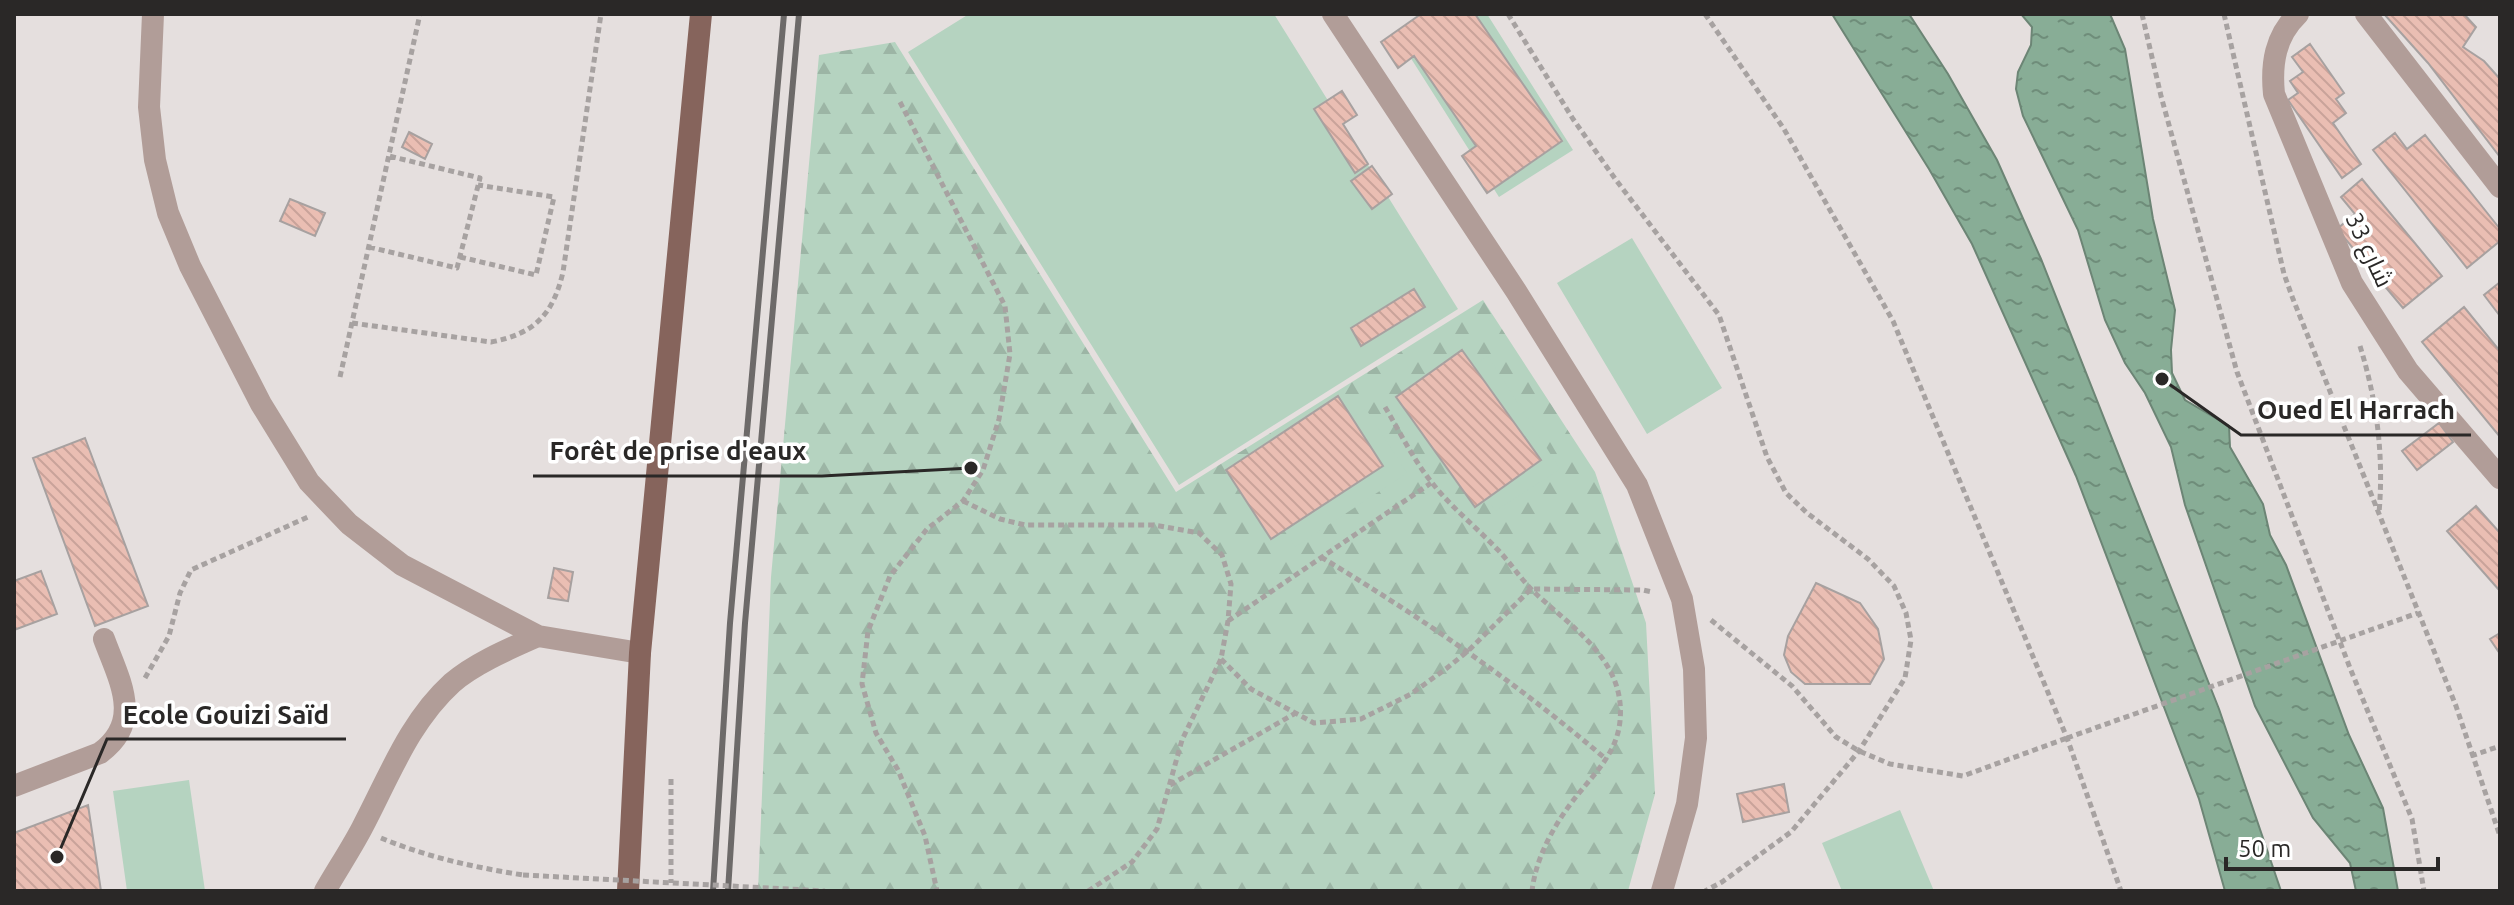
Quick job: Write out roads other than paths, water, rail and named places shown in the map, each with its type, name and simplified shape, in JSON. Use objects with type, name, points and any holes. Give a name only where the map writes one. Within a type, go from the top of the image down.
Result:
[{"type":"main road","points":[[628,891],[640,653],[701,14]]},
{"type":"street","points":[[153,14],[149,107],[155,160],[168,213],[190,266],[261,404],[309,482],[349,524],[402,565],[538,636],[640,653]]},
{"type":"street","points":[[1333,14],[1516,291],[1637,485],[1682,599],[1694,669],[1696,738],[1687,804],[1662,891]]},
{"type":"street","name":"شارع 33","points":[[2298,14],[2283,34],[2275,53],[2272,74],[2274,94],[2352,283],[2408,371],[2500,478]]},
{"type":"street","points":[[2366,14],[2500,187]]},
{"type":"street","points":[[325,891],[427,709],[454,681],[538,636]]},
{"type":"street","points":[[14,786],[100,753],[120,733],[126,706],[104,639]]},
{"type":"water","points":[[1832,14],[1909,14],[1948,74],[1997,160],[2041,259],[2219,709],[2281,891],[2225,891],[2199,799],[2076,476],[1972,244]]},
{"type":"water","points":[[2021,14],[2110,14],[2125,49],[2153,219],[2175,310],[2172,373],[2185,400],[2229,426],[2230,447],[2263,504],[2270,535],[2286,565],[2349,735],[2383,808],[2398,891],[2356,891],[2350,863],[2313,818],[2255,706],[2185,505],[2171,447],[2105,320],[2078,230],[2023,116],[2016,89],[2018,72],[2031,45],[2032,27]]},
{"type":"railway","points":[[713,891],[730,623],[784,14]]},
{"type":"railway","points":[[728,891],[745,623],[799,14]]},
{"type":"place","name":"Oued El Harrach","points":[[2162,379]]},
{"type":"place","name":"Forêt de prise d'eaux","points":[[971,468]]},
{"type":"place","name":"Ecole Gouizi Saïd","points":[[57,857]]}]
